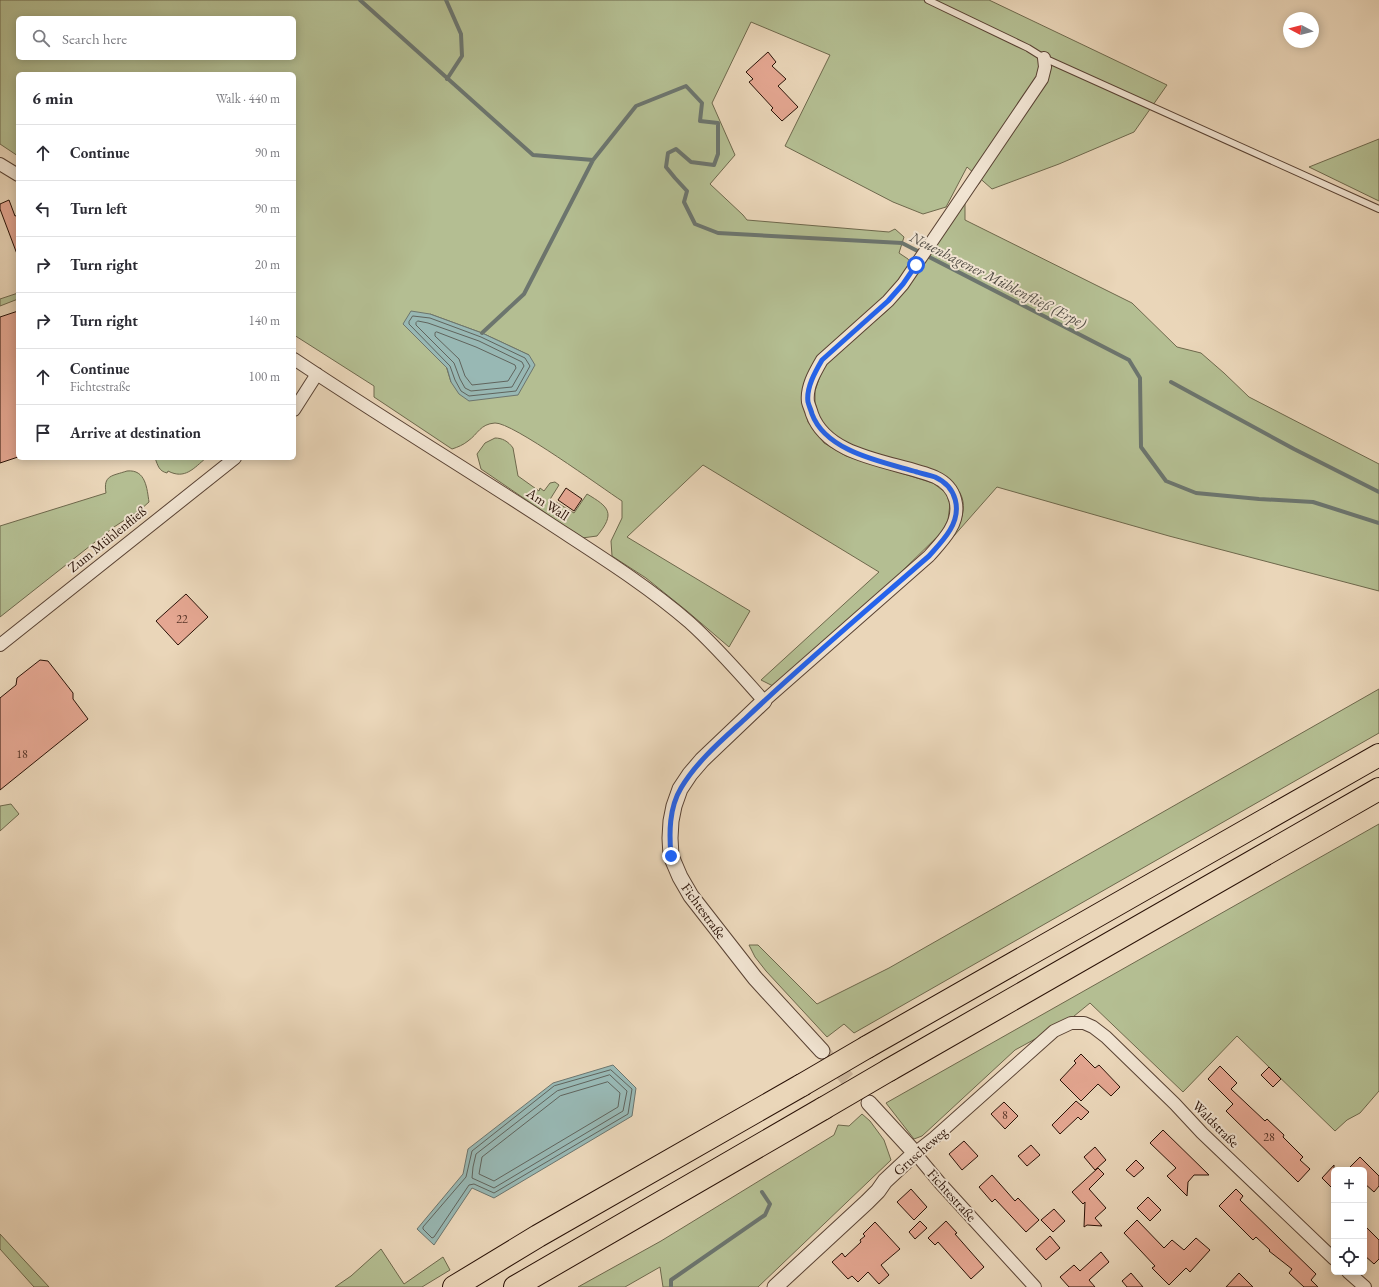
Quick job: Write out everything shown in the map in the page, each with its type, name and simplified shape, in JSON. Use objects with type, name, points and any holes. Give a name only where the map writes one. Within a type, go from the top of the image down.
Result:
[{"type":"highway","points":[[454,1287],[545,1232],[1379,755]]},
{"type":"highway","points":[[515,1287],[889,1070],[1379,789]]},
{"type":"street","points":[[764,701],[929,556],[944,539],[955,518],[955,495],[935,477],[866,457],[842,446],[825,435],[814,421],[808,402],[809,387],[814,372],[822,360],[888,301],[903,284],[1042,79],[1045,67],[1044,58]]},
{"type":"street","points":[[0,164],[16,174]]},
{"type":"street","name":"Am Wall","points":[[296,360],[468,470],[644,586],[689,623],[729,662],[764,701]]},
{"type":"street","points":[[296,407],[317,374]]},
{"type":"street","name":"Zum Mühlenfließ","points":[[0,644],[231,460]]},
{"type":"street","name":"Fichtestraße","points":[[764,701],[702,760],[680,789],[671,821],[671,856],[680,877],[691,896],[755,978],[822,1051]]},
{"type":"street","name":"Gruscheweg","points":[[775,1287],[867,1202],[885,1181],[915,1153],[934,1138],[1054,1031],[1071,1023]]},
{"type":"street","name":"Waldstraße","points":[[1071,1023],[1084,1023],[1093,1026],[1106,1037],[1331,1256]]},
{"type":"street","name":"Fichtestraße","points":[[869,1102],[940,1183],[1035,1287]]},
{"type":"street","points":[[1351,1275],[1365,1287]]},
{"type":"lane","points":[[928,0],[1028,48],[1044,58],[1379,209]]},
{"type":"green space","points":[[0,0],[989,0],[1167,85],[1134,132],[1059,164],[992,189],[967,167],[946,207],[923,214],[893,202],[785,146],[830,55],[751,22],[712,103],[735,155],[710,184],[747,220],[889,232],[895,229],[904,237],[899,253],[908,259],[912,265],[877,306],[839,337],[817,358],[805,380],[802,397],[808,422],[824,443],[846,456],[933,483],[946,493],[950,504],[948,520],[942,532],[894,579],[773,686],[761,680],[879,572],[703,465],[627,537],[750,611],[729,647],[646,578],[612,556],[611,541],[622,518],[622,501],[578,470],[519,433],[505,426],[495,423],[486,425],[466,442],[452,449],[374,397],[374,386],[296,336],[296,72],[16,72],[16,155],[0,144]],"holes":[[[430,314],[482,333],[529,355],[451,382]]]},
{"type":"green space","points":[[1379,139],[1379,201],[1309,167]]},
{"type":"green space","points":[[978,179],[981,181],[965,201],[965,220],[1132,303],[1177,347],[1201,353],[1249,397],[1379,464],[1379,591],[1169,536],[997,487],[945,546],[957,528],[963,510],[963,501],[954,484],[944,476],[864,452],[846,444],[827,429],[818,415],[815,402],[815,391],[821,373],[828,362],[839,351],[888,310],[899,297]]},
{"type":"green space","points":[[16,294],[16,300],[0,306],[0,299]]},
{"type":"green space","points":[[495,438],[505,440],[513,448],[518,476],[539,491],[540,488],[544,491],[550,483],[555,482],[559,485],[549,501],[554,505],[556,502],[574,513],[587,494],[601,503],[605,507],[608,516],[607,522],[597,536],[582,538],[481,469],[477,454],[485,443]]},
{"type":"green space","points":[[156,460],[204,460],[189,472],[179,474],[168,471],[167,473],[162,471]]},
{"type":"green space","points":[[127,471],[138,473],[142,477],[146,486],[149,502],[140,510],[114,527],[0,617],[0,526],[106,493],[105,487],[107,479],[113,475]]},
{"type":"green space","points":[[1379,689],[1379,733],[854,1033],[844,1024],[827,1037],[766,971],[755,957],[749,945],[758,945],[817,1004],[889,968]]},
{"type":"green space","points":[[11,804],[19,814],[0,831],[0,806]]},
{"type":"green space","points":[[1379,824],[1379,1091],[1360,1113],[1347,1120],[1335,1131],[1237,1036],[1183,1092],[1090,1003],[1068,1021],[1015,1050],[922,1136],[914,1139],[886,1103]]},
{"type":"green space","points":[[862,1114],[870,1121],[884,1140],[891,1160],[758,1287],[663,1287],[660,1267],[625,1287],[578,1287],[661,1241],[834,1135],[838,1125],[849,1126]]},
{"type":"green space","points":[[0,1234],[49,1287],[34,1287],[0,1249]]},
{"type":"green space","points":[[381,1249],[404,1284],[443,1257],[450,1270],[422,1287],[335,1287],[351,1276]]},
{"type":"water","points":[[411,311],[430,314],[482,333],[529,355],[535,365],[518,395],[469,401],[459,394],[451,382],[447,368],[403,324]]},
{"type":"water","points":[[613,1065],[636,1088],[632,1116],[494,1198],[472,1188],[434,1245],[417,1229],[463,1174],[468,1149],[553,1083]]},
{"type":"building","points":[[768,52],[776,62],[772,66],[786,79],[778,86],[798,107],[782,121],[771,110],[773,108],[749,82],[753,79],[746,72]]},
{"type":"building","points":[[9,200],[16,216],[16,251],[0,209],[0,204]]},
{"type":"building","points":[[16,312],[16,458],[0,463],[0,317]]},
{"type":"building","points":[[566,488],[582,499],[574,511],[558,500]]},
{"type":"building","points":[[186,594],[208,617],[178,645],[156,621]]},
{"type":"building","points":[[40,660],[48,661],[73,693],[73,699],[88,719],[0,790],[0,698],[16,685],[17,678]]},
{"type":"building","points":[[1081,1054],[1095,1068],[1099,1065],[1120,1087],[1111,1096],[1098,1084],[1081,1101],[1060,1080],[1076,1063],[1074,1061]]},
{"type":"building","points":[[1220,1066],[1237,1083],[1231,1089],[1265,1121],[1267,1119],[1284,1135],[1283,1137],[1303,1157],[1300,1160],[1310,1169],[1298,1182],[1226,1111],[1233,1104],[1208,1079]]},
{"type":"building","points":[[1269,1067],[1281,1079],[1273,1087],[1261,1075]]},
{"type":"building","points":[[1076,1101],[1089,1112],[1081,1120],[1078,1117],[1060,1134],[1052,1125]]},
{"type":"building","points":[[1004,1102],[1018,1116],[1005,1129],[991,1114]]},
{"type":"building","points":[[1163,1130],[1209,1175],[1194,1175],[1188,1182],[1187,1196],[1167,1176],[1176,1168],[1150,1143]]},
{"type":"building","points":[[964,1141],[978,1156],[962,1170],[949,1154]]},
{"type":"building","points":[[1031,1145],[1040,1155],[1027,1166],[1018,1156]]},
{"type":"building","points":[[1095,1147],[1106,1160],[1095,1170],[1084,1157]]},
{"type":"building","points":[[1360,1157],[1379,1176],[1379,1186],[1374,1192],[1367,1186],[1367,1167],[1350,1167]]},
{"type":"building","points":[[1136,1160],[1144,1168],[1134,1177],[1126,1170]]},
{"type":"building","points":[[1098,1168],[1104,1174],[1089,1189],[1106,1208],[1095,1218],[1102,1226],[1087,1225],[1084,1227],[1085,1202],[1083,1204],[1072,1192]]},
{"type":"building","points":[[1331,1168],[1331,1187],[1322,1178]]},
{"type":"building","points":[[992,1175],[1015,1201],[1018,1198],[1039,1220],[1026,1232],[995,1199],[992,1202],[979,1187]]},
{"type":"building","points":[[911,1189],[927,1207],[914,1220],[897,1202]]},
{"type":"building","points":[[1236,1189],[1243,1196],[1240,1200],[1316,1274],[1311,1280],[1318,1287],[1304,1287],[1289,1273],[1292,1269],[1269,1251],[1270,1250],[1256,1237],[1253,1240],[1219,1206]]},
{"type":"building","points":[[1148,1197],[1161,1210],[1150,1221],[1137,1208]]},
{"type":"building","points":[[1054,1209],[1065,1221],[1053,1232],[1041,1220]]},
{"type":"building","points":[[1137,1220],[1164,1248],[1172,1240],[1184,1250],[1196,1238],[1210,1250],[1190,1272],[1186,1268],[1169,1285],[1152,1268],[1155,1266],[1124,1233]]},
{"type":"building","points":[[920,1221],[927,1228],[915,1239],[909,1232]]},
{"type":"building","points":[[946,1221],[957,1233],[955,1234],[984,1267],[971,1279],[938,1242],[935,1245],[928,1238]]},
{"type":"building","points":[[875,1222],[900,1249],[881,1265],[889,1275],[879,1284],[868,1272],[858,1282],[852,1276],[848,1279],[832,1262],[842,1253],[845,1257],[861,1242],[860,1240],[865,1236],[863,1234]]},
{"type":"building","points":[[1367,1228],[1379,1240],[1379,1259],[1374,1264],[1367,1258]]},
{"type":"building","points":[[1050,1236],[1060,1248],[1046,1260],[1036,1249]]},
{"type":"building","points":[[1101,1252],[1109,1262],[1089,1280],[1095,1287],[1069,1287],[1060,1277],[1074,1265],[1080,1271]]},
{"type":"building","points":[[1131,1273],[1143,1287],[1127,1287],[1122,1281]]},
{"type":"building","points":[[1239,1273],[1253,1287],[1226,1287]]},
{"type":"waterway","name":"Neuenhagener Mühlenfließ (Erpe)","points":[[360,0],[533,155],[593,160]]},
{"type":"waterway","points":[[446,0],[461,34],[462,56],[447,79]]},
{"type":"waterway","name":"Neuenhagener Mühlenfließ (Erpe)","points":[[482,333],[524,294],[593,160],[636,106],[686,86],[702,103],[700,121],[718,123],[718,154],[714,165],[691,162],[676,149],[668,153],[666,167],[687,191],[684,202],[695,224],[718,233],[902,243],[1129,360],[1140,378],[1141,447],[1166,481],[1196,493],[1313,502],[1379,523]]},
{"type":"waterway","points":[[1171,382],[1294,449],[1379,492]]},
{"type":"waterway","points":[[671,1287],[671,1280],[765,1215],[770,1204],[762,1192]]},
{"type":"tunnel","points":[[822,1051],[863,1096]]},
{"type":"route","points":[[671,856],[671,821],[674,806],[680,789],[690,774],[702,760],[764,701],[929,556],[951,529],[955,518],[956,505],[955,495],[949,488],[935,477],[866,457],[842,446],[825,435],[814,421],[808,402],[809,387],[814,372],[822,360],[888,301],[903,284],[916,265]]}]
